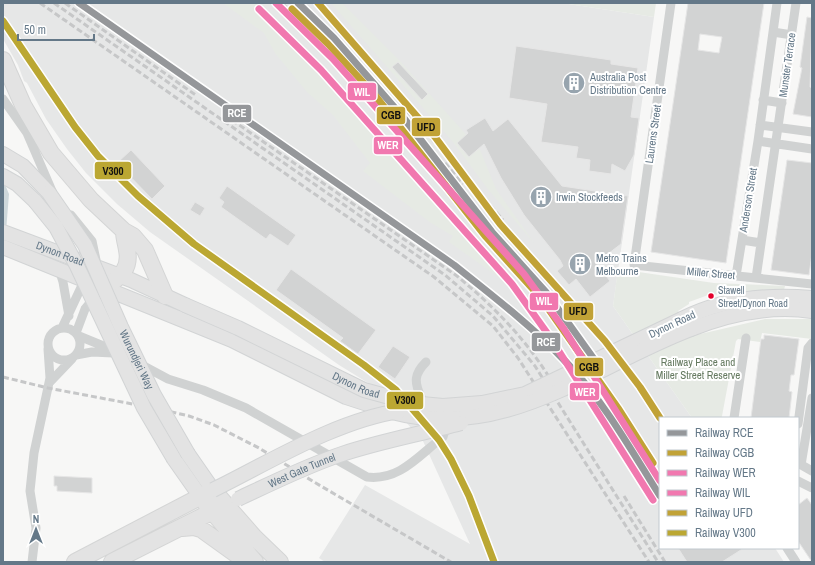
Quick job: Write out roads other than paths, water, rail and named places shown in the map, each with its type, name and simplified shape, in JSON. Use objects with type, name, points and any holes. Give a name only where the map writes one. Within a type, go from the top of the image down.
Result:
[{"type":"highway","points":[[3,60],[20,99],[42,140],[62,167],[84,192],[124,231],[133,236],[144,250],[166,296]]},
{"type":"highway","points":[[105,288],[120,277],[128,262],[124,231]]},
{"type":"highway","name":"Wurundjeri Way","points":[[206,493],[219,508],[255,562]]},
{"type":"highway","name":"West Gate Tunnel","points":[[75,562],[206,493]]},
{"type":"highway","name":"Wurundjeri Way","points":[[219,508],[254,537],[280,562]]},
{"type":"highway","name":"West Gate Tunnel","points":[[112,562],[219,508]]},
{"type":"highway","points":[[174,531],[188,527],[201,529],[247,562]]},
{"type":"main road","name":"Wurundjeri Way","points":[[3,154],[23,166],[49,193],[85,245],[121,327],[154,395],[188,454],[206,493]]},
{"type":"main road","name":"Wurundjeri Way","points":[[3,176],[17,184],[35,201],[56,227],[77,266],[144,408],[186,478],[206,493]]},
{"type":"main road","name":"Dynon Road","points":[[3,232],[93,266],[166,296],[238,328],[364,390],[411,403],[443,406],[482,403],[525,394],[686,324],[758,311],[812,311]]},
{"type":"main road","name":"Dynon Road","points":[[3,247],[85,279],[257,352],[346,397],[392,412],[438,418],[476,416],[504,411],[564,390],[640,350],[715,306],[743,300],[781,296],[812,298]]},
{"type":"main road","points":[[85,279],[93,266]]},
{"type":"main road","name":"West Gate Tunnel","points":[[206,493],[326,434],[354,422],[392,412],[443,406]]},
{"type":"main road","name":"West Gate Tunnel","points":[[219,508],[318,462],[343,453],[375,443],[504,411]]},
{"type":"street","name":"Laurens Street","points":[[634,265],[671,3]]},
{"type":"street","name":"Munster Terrace","points":[[760,125],[777,3]]},
{"type":"street","name":"Munster Terrace","points":[[778,127],[796,3]]},
{"type":"street","points":[[773,32],[792,35]]},
{"type":"street","points":[[3,99],[27,133],[54,195],[84,229],[92,241],[96,257],[93,266]]},
{"type":"street","points":[[763,100],[782,103]]},
{"type":"street","points":[[760,125],[812,132]]},
{"type":"street","name":"Anderson Street","points":[[736,276],[760,125]]},
{"type":"street","name":"Anderson Street","points":[[756,278],[778,127]]},
{"type":"street","points":[[758,141],[812,149]]},
{"type":"street","points":[[742,240],[761,243]]},
{"type":"street","name":"Miller Street","points":[[634,265],[812,284]]},
{"type":"street","points":[[59,269],[63,282],[69,316]]},
{"type":"street","points":[[62,328],[69,316],[85,279]]},
{"type":"street","points":[[49,383],[75,356],[81,344],[78,335],[85,309],[105,288]]},
{"type":"street","points":[[32,562],[36,539],[30,483],[34,453],[49,383],[51,365],[48,341],[51,334],[62,328],[70,328],[78,335],[114,349],[168,379],[203,390],[246,408],[367,477],[384,478],[400,472],[443,437],[445,430]]},
{"type":"street","points":[[734,417],[746,338]]},
{"type":"street","points":[[799,417],[808,348],[812,344]]},
{"type":"street","points":[[48,349],[52,356],[59,360],[67,360],[75,356],[102,352],[128,357]]},
{"type":"street","points":[[421,397],[415,380],[418,370],[426,362]]},
{"type":"street","points":[[812,398],[799,464],[812,471]]},
{"type":"street","points":[[799,482],[812,488]]},
{"type":"street","points":[[788,549],[796,562]]},
{"type":"railway","points":[[40,3],[434,277],[493,326],[518,358],[649,562]]},
{"type":"railway","points":[[54,3],[445,275],[493,316],[535,366],[658,562]]},
{"type":"railway","points":[[65,3],[197,96]]},
{"type":"railway","points":[[282,3],[337,58],[492,232]]},
{"type":"railway","points":[[407,111],[503,220]]},
{"type":"railway","points":[[403,117],[420,134]]},
{"type":"railway","points":[[232,120],[457,276],[483,299],[518,335],[549,377]]},
{"type":"railway","points":[[445,163],[463,184]]},
{"type":"railway","points":[[3,377],[48,388],[159,409],[189,416],[214,425],[259,448],[451,562]]},
{"type":"railway","points":[[624,496],[665,562]]},
{"type":"rail line","name":"RCE","points":[[79,3],[454,265],[512,312],[540,336],[580,377],[593,393],[605,409],[659,494]]},
{"type":"rail line","name":"WIL","points":[[276,3],[333,59],[524,274],[564,329],[659,479]]},
{"type":"rail line","name":"RCE","points":[[298,3],[334,38],[403,117],[492,232],[546,292],[599,366]]},
{"type":"rail line","name":"UFD","points":[[318,3],[435,137],[500,224],[605,341],[640,387],[659,417]]},
{"type":"rail line","name":"WER","points":[[259,9],[321,70],[512,284],[550,337],[653,500]]},
{"type":"rail line","name":"CGB","points":[[292,9],[328,44],[374,94],[486,237],[540,297],[618,408],[653,463]]},
{"type":"rail line","name":"V300","points":[[3,21],[75,127],[98,156],[138,196],[194,244],[364,365],[396,390],[439,440],[451,459],[469,496],[494,562]]},
{"type":"place","name":"Australia Post Distribution Centre","points":[[574,83]]},
{"type":"place","name":"Irwin Stockfeeds","points":[[541,197]]},
{"type":"place","name":"Metro Trains Melbourne","points":[[580,264]]},
{"type":"place","name":"Stawell Street/Dynon Road","points":[[711,296]]},
{"type":"park label","name":"Railway Place and Miller Street Reserve","points":[[698,368]]}]
